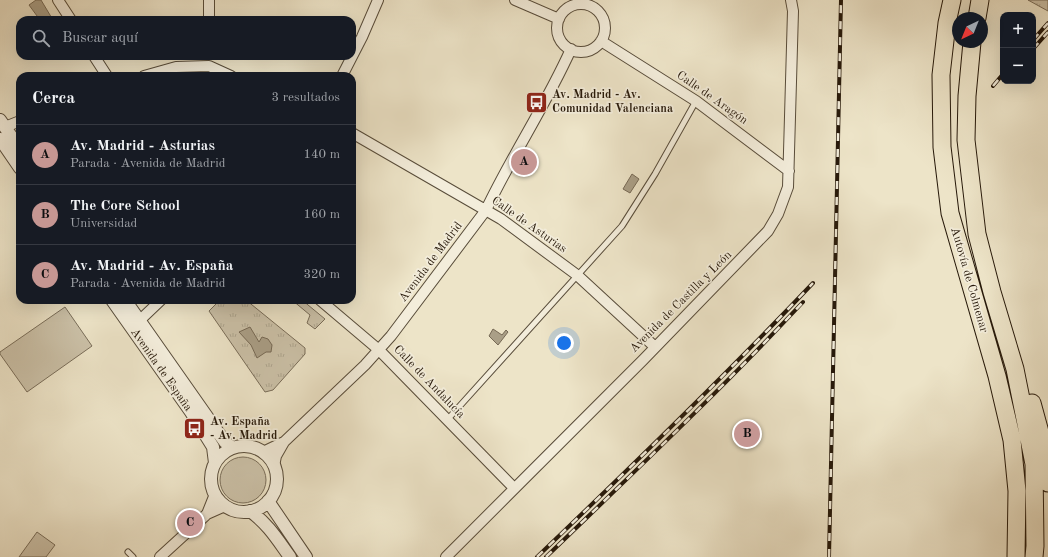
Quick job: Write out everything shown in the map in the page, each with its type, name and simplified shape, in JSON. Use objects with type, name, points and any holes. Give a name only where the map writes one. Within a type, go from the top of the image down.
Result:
[{"type":"highway","points":[[946,0],[947,24]]},
{"type":"highway","name":"Autovía de Colmenar","points":[[952,0],[947,24],[941,75],[942,147],[950,213],[997,376],[1012,440],[1017,491],[1016,557]]},
{"type":"highway","points":[[977,12],[980,0]]},
{"type":"highway","name":"Autovía de Colmenar","points":[[971,48],[967,96],[966,140],[977,234],[992,292],[1015,369],[1034,464],[1034,557]]},
{"type":"highway","points":[[973,198],[984,225],[992,262],[1027,381],[1041,436],[1048,482]]},
{"type":"highway","points":[[997,376],[1002,429],[1009,471],[1010,522],[1008,557]]},
{"type":"street","points":[[58,0],[68,16]]},
{"type":"street","points":[[209,0],[209,16]]},
{"type":"street","points":[[356,49],[378,0]]},
{"type":"street","points":[[515,0],[559,19]]},
{"type":"street","name":"Avenida de Castilla y León","points":[[446,557],[768,231],[778,214],[788,187],[792,19],[791,0]]},
{"type":"street","points":[[584,2],[600,13],[604,28],[601,41],[587,51],[571,49],[560,39],[558,32],[559,19],[563,12],[569,7],[584,2]]},
{"type":"street","name":"Calle de Aragón","points":[[601,41],[696,101],[789,171]]},
{"type":"street","name":"Avenida de Madrid","points":[[263,452],[284,442],[329,400],[391,336],[486,210],[494,193],[538,116],[571,49]]},
{"type":"street","points":[[97,60],[104,72]]},
{"type":"street","points":[[344,72],[350,60]]},
{"type":"street","points":[[158,72],[208,61],[226,72]]},
{"type":"street","points":[[16,122],[2,124],[16,143]]},
{"type":"street","name":"Calle de Asturias","points":[[356,135],[502,219],[577,275],[655,347]]},
{"type":"street","points":[[0,139],[16,162]]},
{"type":"street","name":"Avenida de España","points":[[115,304],[208,439],[213,447],[215,463]]},
{"type":"street","name":"Avenida de España","points":[[128,304],[225,442],[233,448]]},
{"type":"street","points":[[139,321],[158,304]]},
{"type":"street","name":"Calle de Andalucía","points":[[325,304],[379,350],[514,488]]},
{"type":"street","points":[[274,466],[276,456],[284,442]]},
{"type":"street","points":[[242,446],[250,447],[263,452],[274,466],[276,472],[276,483],[274,493],[261,507],[250,511],[236,511],[225,506],[215,494],[211,484],[215,463],[223,454],[233,448],[242,446]]},
{"type":"street","points":[[207,514],[215,494]]},
{"type":"street","points":[[268,501],[306,557]]},
{"type":"street","points":[[160,557],[207,514],[225,506]]},
{"type":"street","points":[[250,511],[262,519],[290,557]]},
{"type":"lane","points":[[448,419],[622,226],[655,174],[696,101]]},
{"type":"lane","points":[[128,552],[133,557]]},
{"type":"green space","points":[[1028,0],[1048,0],[1048,11]]},
{"type":"green space","points":[[216,304],[251,304],[305,348],[305,354],[273,390],[265,392],[209,311]]},
{"type":"green space","points":[[297,304],[307,304],[325,319],[315,329],[307,323],[310,315]]},
{"type":"green space","points":[[65,307],[92,346],[27,392],[0,352]]},
{"type":"green space","points":[[238,457],[248,457],[260,463],[265,471],[265,489],[260,497],[252,502],[238,503],[230,500],[223,493],[220,485],[220,475],[223,467],[230,460]]},
{"type":"green space","points":[[37,532],[55,545],[46,557],[19,557]]},
{"type":"shaded area","points":[[36,0],[41,0],[51,16],[37,16],[29,5]]},
{"type":"shaded area","points":[[632,174],[639,179],[630,193],[623,189]]},
{"type":"shaded area","points":[[250,327],[259,342],[262,337],[268,339],[272,345],[271,352],[266,352],[257,358],[251,345],[239,332]]},
{"type":"shaded area","points":[[493,329],[502,335],[506,330],[508,332],[498,345],[489,336]]},
{"type":"railway","points":[[829,557],[841,0]]},
{"type":"railway","points":[[1036,37],[1048,23]]},
{"type":"railway","points":[[1034,48],[1048,32]]},
{"type":"railway","points":[[993,86],[1000,78]]},
{"type":"railway","points":[[537,557],[677,422],[813,283]]},
{"type":"railway","points":[[546,557],[709,399],[803,302]]},
{"type":"place","name":"Av. Madrid - Av. Comunidad Valenciana","points":[[537,102]]},
{"type":"place","name":"Av. Madrid - Asturias","points":[[524,162]]},
{"type":"place","name":"Av. España - Av. Madrid","points":[[194,429]]},
{"type":"place","name":"The Core School","points":[[747,434]]},
{"type":"place","name":"Av. Madrid - Av. España","points":[[190,523]]}]
